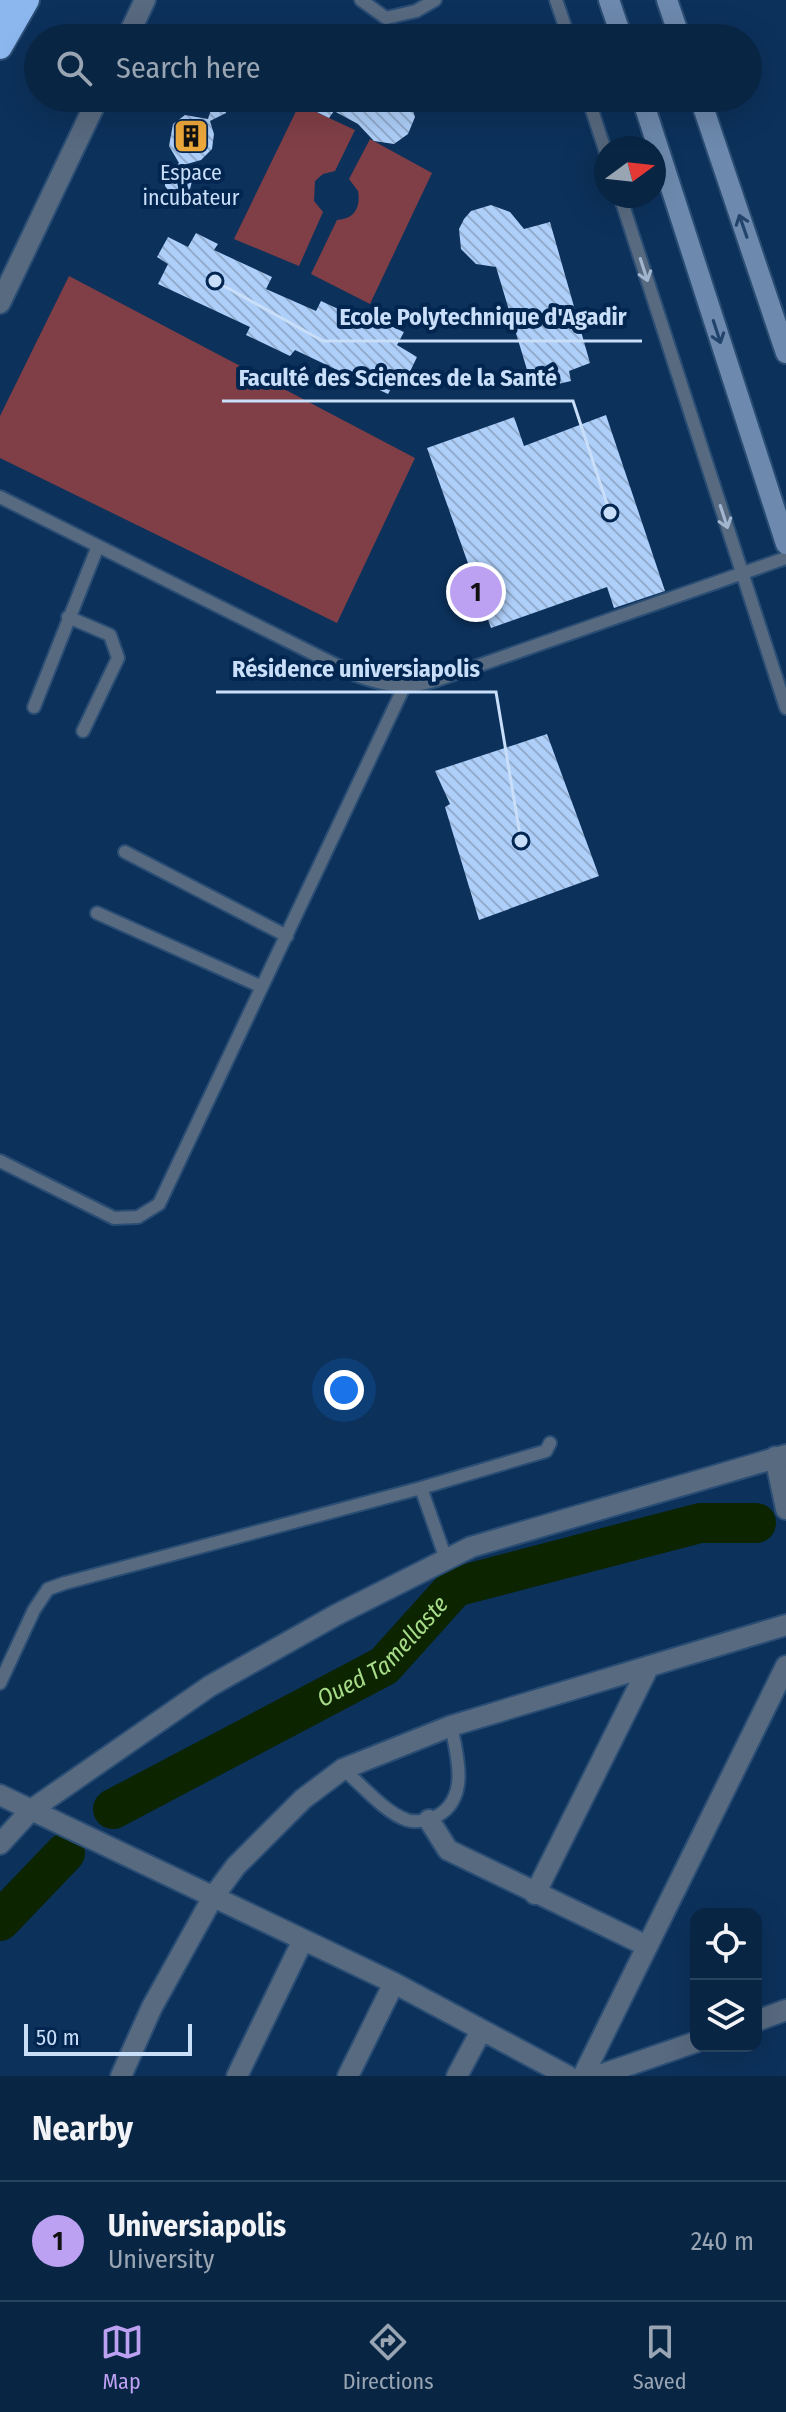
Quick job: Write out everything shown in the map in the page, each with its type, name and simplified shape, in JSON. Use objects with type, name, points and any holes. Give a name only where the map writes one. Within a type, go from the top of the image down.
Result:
[{"type":"highway","points":[[0,11],[6,0]]},
{"type":"highway","points":[[0,47],[27,0]]},
{"type":"main road","points":[[609,0],[617,24]]},
{"type":"main road","points":[[667,0],[675,24]]},
{"type":"main road","points":[[647,112],[786,544]]},
{"type":"main road","points":[[705,112],[786,353]]},
{"type":"street","points":[[134,24],[145,0]]},
{"type":"street","points":[[0,303],[91,112]]},
{"type":"street","points":[[0,1844],[31,1810],[210,1686],[336,1615],[471,1547],[780,1456],[786,1509]]},
{"type":"street","points":[[121,2076],[152,2007],[213,1897],[236,1866],[303,1799],[343,1769],[451,1726],[786,1625]]},
{"type":"street","points":[[535,1894],[649,1666]]},
{"type":"street","points":[[583,2076],[786,1666]]},
{"type":"street","points":[[0,1795],[394,1983],[568,2076]]},
{"type":"street","points":[[429,1820],[448,1850],[647,1946]]},
{"type":"street","points":[[237,2076],[303,1940]]},
{"type":"street","points":[[348,2076],[394,1983]]},
{"type":"street","points":[[762,2019],[786,2010]]},
{"type":"street","points":[[457,2076],[481,2031]]},
{"type":"street","points":[[597,2076],[690,2044]]},
{"type":"lane","points":[[361,0],[386,18],[414,5],[435,0]]},
{"type":"lane","points":[[556,0],[564,24]]},
{"type":"lane","points":[[593,112],[600,136]]},
{"type":"lane","points":[[624,208],[786,708]]},
{"type":"lane","points":[[0,497],[356,675],[404,687],[437,680],[786,558]]},
{"type":"lane","points":[[34,707],[98,546]]},
{"type":"lane","points":[[68,617],[110,635],[118,658],[83,731]]},
{"type":"lane","points":[[0,1161],[114,1218],[126,1219],[149,1212],[165,1193],[260,986],[287,936],[404,687]]},
{"type":"lane","points":[[125,852],[287,936]]},
{"type":"lane","points":[[97,913],[260,986]]},
{"type":"lane","points":[[0,1683],[34,1610],[48,1589],[421,1488],[546,1451],[550,1443]]},
{"type":"lane","points":[[421,1488],[446,1559]]},
{"type":"lane","points":[[343,1769],[407,1820],[429,1820],[446,1811],[457,1791],[459,1769],[451,1726]]},
{"type":"shaded area","points":[[296,112],[316,112],[355,130],[335,171],[323,174],[315,181],[314,201],[323,212],[299,266],[234,239]]},
{"type":"shaded area","points":[[370,139],[432,173],[370,304],[311,274],[337,220],[352,215],[357,207],[358,191],[349,179]]},
{"type":"shaded area","points":[[69,276],[415,458],[337,623],[0,458],[0,416]]},
{"type":"building","name":"Espace incubateur","points":[[210,112],[226,112],[210,121],[214,134],[212,149],[201,160],[187,164],[192,181],[190,189],[179,196],[171,194],[165,186],[165,177],[179,163],[169,146],[173,124],[185,115],[208,119]]},
{"type":"building","points":[[317,112],[333,112],[329,118]]},
{"type":"building","points":[[336,112],[413,112],[415,117],[408,134],[394,144],[374,141],[358,124]]},
{"type":"building","points":[[491,205],[510,212],[524,229],[550,222],[590,363],[569,371],[571,381],[554,385],[553,376],[531,383],[496,267],[476,264],[461,249],[459,229],[464,219],[471,211]]},
{"type":"building","points":[[196,233],[218,244],[214,250],[272,277],[266,289],[316,311],[321,301],[379,328],[381,322],[404,332],[397,345],[417,357],[407,378],[400,373],[388,394],[295,350],[290,356],[246,335],[250,327],[158,284],[168,264],[157,257],[168,237],[188,247]]},
{"type":"building","points":[[606,415],[665,591],[614,608],[607,587],[491,628],[427,448],[514,417],[524,446]]},
{"type":"building","points":[[547,734],[599,876],[479,920],[445,807],[450,804],[435,771]]},
{"type":"waterway","name":"Oued Tamellaste","points":[[113,1809],[384,1666],[455,1587],[700,1523],[756,1523]]},
{"type":"waterway","name":"Oued Tamellaste","points":[[0,1921],[65,1853]]},
{"type":"place","name":"Espace incubateur","points":[[191,136]]},
{"type":"place","name":"Ecole Polytechnique d'Agadir","points":[[215,281]]},
{"type":"place","name":"Faculté des Sciences de la Santé","points":[[610,513]]},
{"type":"place","name":"Universiapolis","points":[[476,592]]},
{"type":"place","name":"Résidence universiapolis","points":[[521,841]]}]
